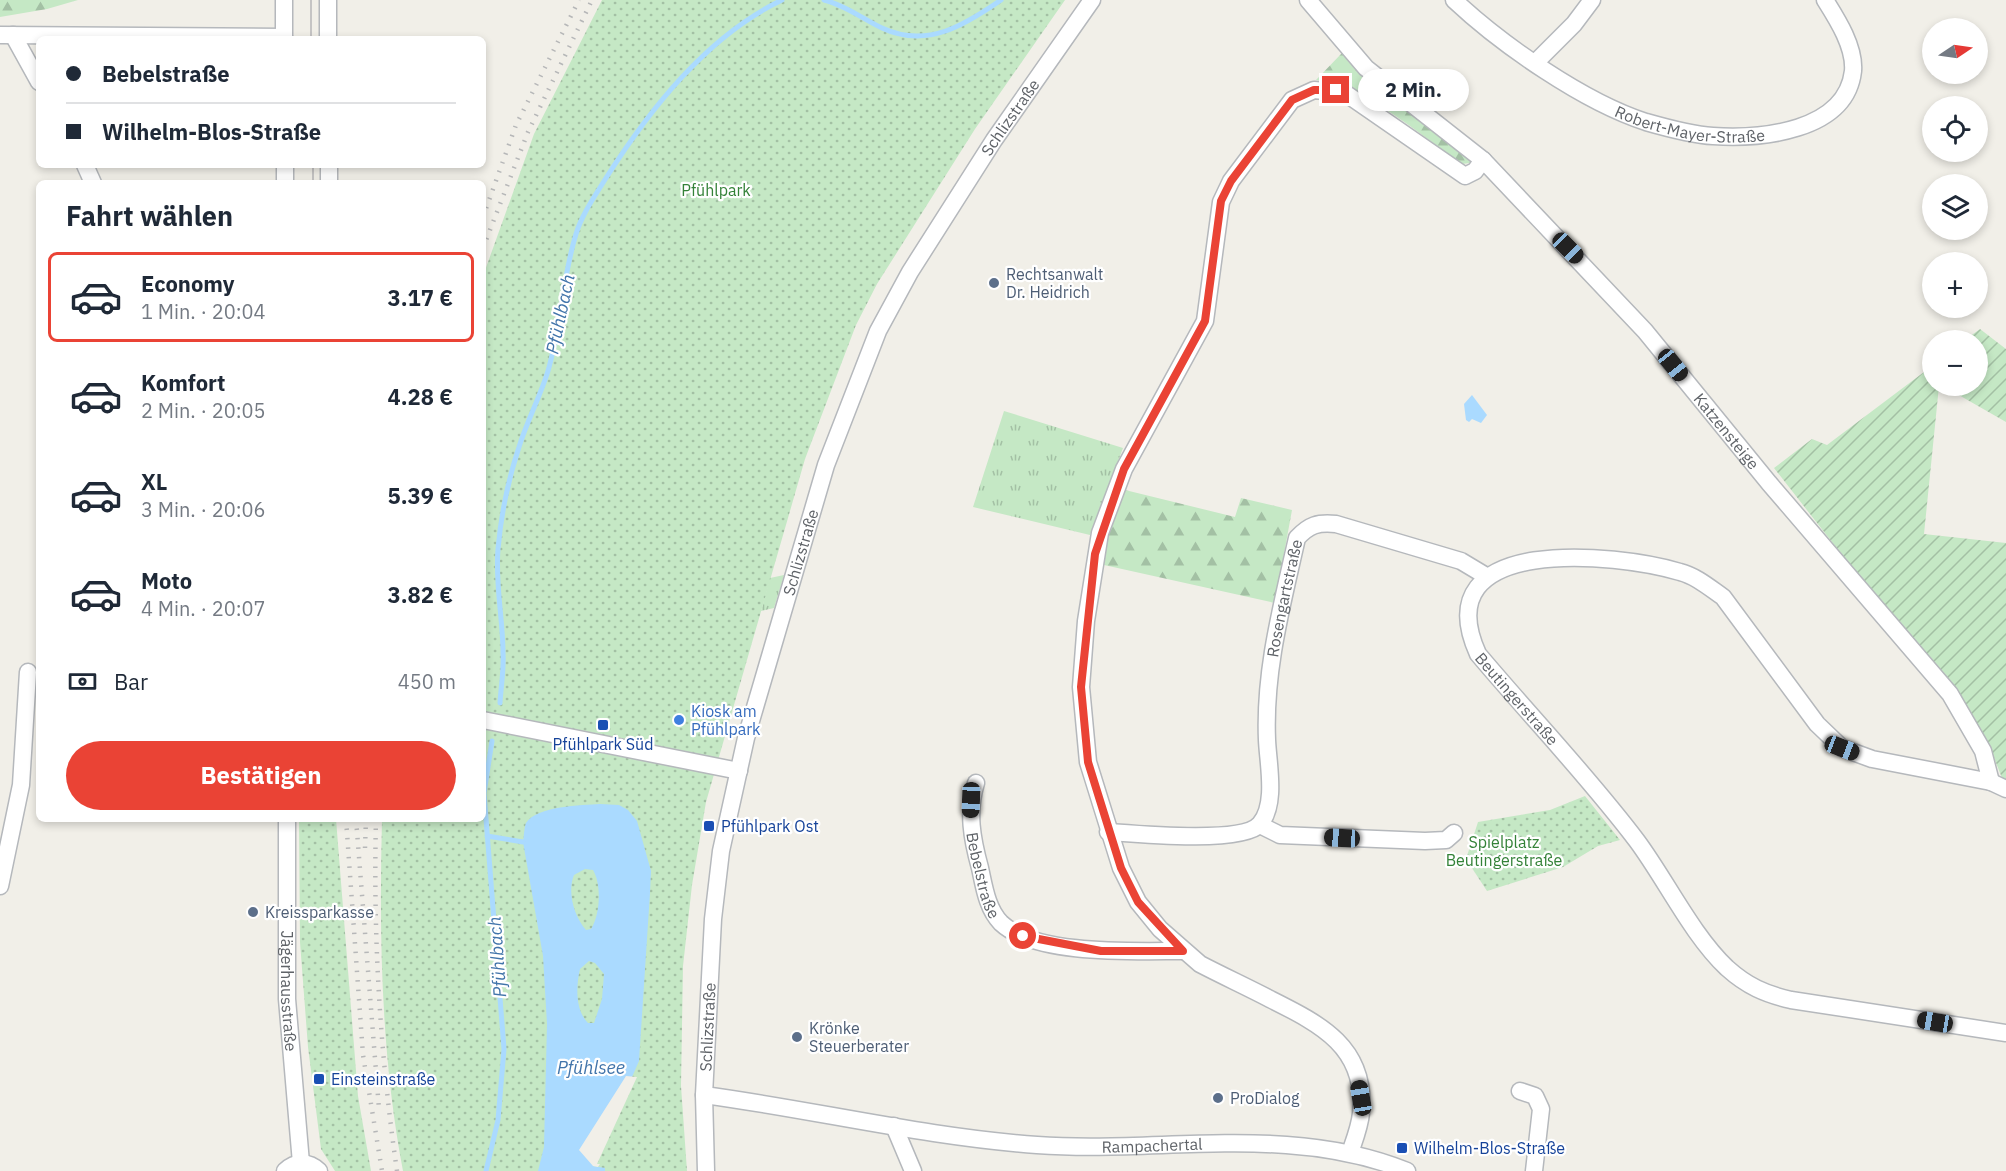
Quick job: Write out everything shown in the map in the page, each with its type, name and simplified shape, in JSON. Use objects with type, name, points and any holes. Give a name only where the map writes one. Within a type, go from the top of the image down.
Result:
[{"type":"street","points":[[284,0],[284,36]]},
{"type":"street","points":[[328,0],[328,36]]},
{"type":"street","name":"Schlizstraße","points":[[706,1171],[704,1095],[712,919],[721,852],[746,738],[826,465],[847,404],[878,331],[938,226],[1092,0]]},
{"type":"street","name":"Katzensteige","points":[[1308,0],[1366,68],[1483,160],[1645,331],[1769,483],[1950,694],[1983,750],[1998,785]]},
{"type":"street","name":"Robert-Mayer-Straße","points":[[1454,0],[1482,26],[1535,63],[1611,108],[1647,122],[1712,136],[1764,136],[1790,130],[1823,117],[1839,104],[1849,86],[1853,70],[1851,53],[1837,20],[1825,0]]},
{"type":"street","points":[[1535,63],[1574,24],[1592,0]]},
{"type":"street","points":[[7,35],[99,36]]},
{"type":"street","points":[[7,35],[36,78]]},
{"type":"street","points":[[1350,1153],[1361,1115],[1361,1098],[1353,1064],[1341,1045],[1312,1020],[1200,964],[1183,951],[1138,902],[1121,868],[1088,762],[1081,687],[1095,554],[1124,469],[1205,321],[1221,201],[1231,181],[1292,100],[1306,93],[1321,90],[1345,93],[1465,176],[1475,171],[1483,160]]},
{"type":"street","name":"Rosengartstraße","points":[[1260,825],[1267,812],[1270,795],[1266,716],[1269,669],[1297,538],[1307,527],[1319,523],[1336,524],[1461,561],[1486,576]]},
{"type":"street","points":[[1486,576],[1535,560],[1567,557],[1639,563],[1682,572],[1706,584],[1723,597],[1816,724],[1842,748],[1872,759],[1998,785]]},
{"type":"street","name":"Beutingerstraße","points":[[1486,576],[1476,587],[1468,612],[1468,627],[1478,654],[1637,841],[1708,944],[1732,972],[1745,983],[1773,996],[2006,1033]]},
{"type":"street","points":[[0,886],[21,785],[28,672]]},
{"type":"street","points":[[486,721],[739,771]]},
{"type":"street","name":"Bebelstraße","points":[[976,783],[971,800],[970,821],[988,900],[1000,922],[1023,936],[1060,945],[1101,951],[1183,951]]},
{"type":"street","name":"Jägerhausstraße","points":[[287,822],[287,999],[301,1163]]},
{"type":"street","points":[[1108,832],[1160,836],[1235,835],[1260,825],[1280,835],[1425,842],[1446,840],[1454,833]]},
{"type":"street","points":[[1520,1091],[1535,1096],[1541,1110],[1534,1171]]},
{"type":"street","name":"Rampachertal","points":[[704,1095],[980,1140],[1039,1145],[1324,1147],[1407,1171]]},
{"type":"street","points":[[894,1126],[913,1171]]},
{"type":"street","points":[[285,1171],[301,1163],[309,1164],[319,1171]]},
{"type":"green space","points":[[0,0],[78,0],[47,9],[0,17]]},
{"type":"green space","name":"Pfühlpark","points":[[602,0],[1065,0],[975,129],[877,284],[856,325],[805,459],[706,802],[692,885],[683,966],[681,1086],[687,1171],[403,1171],[396,1127],[383,995],[382,822],[486,822],[486,268],[534,134]]},
{"type":"green space","points":[[1342,53],[1471,158],[1470,163],[1462,164],[1374,102],[1355,92],[1316,80]]},
{"type":"green space","points":[[1988,335],[2006,349],[2006,422],[1960,396],[1988,396]]},
{"type":"green space","points":[[1922,374],[1922,396],[1938,396],[1924,534],[2006,543],[2006,781],[2002,778],[1987,740],[1774,468],[1812,439],[1827,445]]},
{"type":"green space","points":[[1004,411],[1123,448],[1090,535],[973,507]]},
{"type":"green space","points":[[1121,489],[1235,517],[1241,498],[1292,510],[1275,603],[1104,565],[1109,526]]},
{"type":"green space","points":[[784,575],[774,608],[761,611],[770,578]]},
{"type":"green space","name":"Spielplatz Beutingerstraße","points":[[1585,796],[1620,840],[1598,846],[1563,867],[1487,891],[1466,859],[1478,822],[1550,810]]},
{"type":"green space","points":[[299,822],[336,822],[358,1096],[371,1171],[335,1171],[321,1149],[308,1047],[300,942]]},
{"type":"water","points":[[1472,395],[1487,415],[1481,423],[1472,419],[1469,422],[1466,420],[1464,404]]},
{"type":"water","name":"Pfühlsee","points":[[619,805],[628,810],[637,821],[651,871],[639,1061],[593,1166],[605,1168],[605,1171],[538,1171],[544,1147],[547,1024],[543,956],[523,842],[524,830],[526,823],[540,813],[560,807]],"holes":[[[585,869],[593,870],[599,892],[594,923],[591,929],[586,930],[575,911],[571,889],[574,875]],[[589,961],[595,963],[604,974],[602,999],[594,1023],[588,1023],[584,1018],[578,998],[580,969]]]},
{"type":"pier","points":[[626,1076],[637,1077],[597,1164],[600,1164],[598,1167],[593,1166],[579,1150]]},
{"type":"waterway","name":"Pfühlbach","points":[[500,703],[503,659],[497,562],[503,510],[519,447],[548,371],[571,251],[579,227],[589,205],[623,152],[682,77],[729,33],[782,0]]},
{"type":"waterway","name":"Pfühlbach","points":[[824,0],[847,9],[882,28],[899,34],[915,36],[945,31],[974,18],[1001,0]]},
{"type":"waterway","name":"Pfühlbach","points":[[486,780],[492,741]]},
{"type":"waterway","name":"Pfühlbach","points":[[486,819],[504,1049],[498,1120],[486,1171]]},
{"type":"waterway","points":[[487,836],[523,842]]},
{"type":"tram line","points":[[311,0],[311,36]]},
{"type":"tram line","points":[[313,168],[313,180]]},
{"type":"railway","points":[[486,209],[516,125],[579,0]]},
{"type":"railway","points":[[486,240],[528,132],[592,0]]},
{"type":"railway","points":[[346,822],[363,1055],[382,1171]]},
{"type":"railway","points":[[356,822],[379,1109]]},
{"type":"railway","points":[[365,848],[366,822]]},
{"type":"railway","points":[[376,822],[379,995],[386,1083],[397,1171]]},
{"type":"place","name":"Rechtsanwalt Dr. Heidrich","points":[[994,283]]},
{"type":"place","name":"Kiosk am Pfühlpark","points":[[679,720]]},
{"type":"place","name":"Pfühlpark Süd","points":[[603,725]]},
{"type":"place","name":"Pfühlpark Ost","points":[[709,826]]},
{"type":"place","name":"Kreissparkasse","points":[[253,912]]},
{"type":"place","name":"Krönke Steuerberater","points":[[797,1037]]},
{"type":"place","name":"Einsteinstraße","points":[[319,1079]]},
{"type":"place","name":"ProDialog","points":[[1218,1098]]},
{"type":"place","name":"Wilhelm-Blos-Straße","points":[[1402,1148]]},
{"type":"route","points":[[1023,936],[1060,945],[1101,951],[1183,951],[1160,929],[1138,902],[1121,868],[1108,832],[1088,762],[1083,730],[1081,687],[1086,621],[1095,554],[1100,533],[1132,452],[1205,321],[1221,201],[1231,181],[1292,100],[1314,90],[1336,90]]}]
